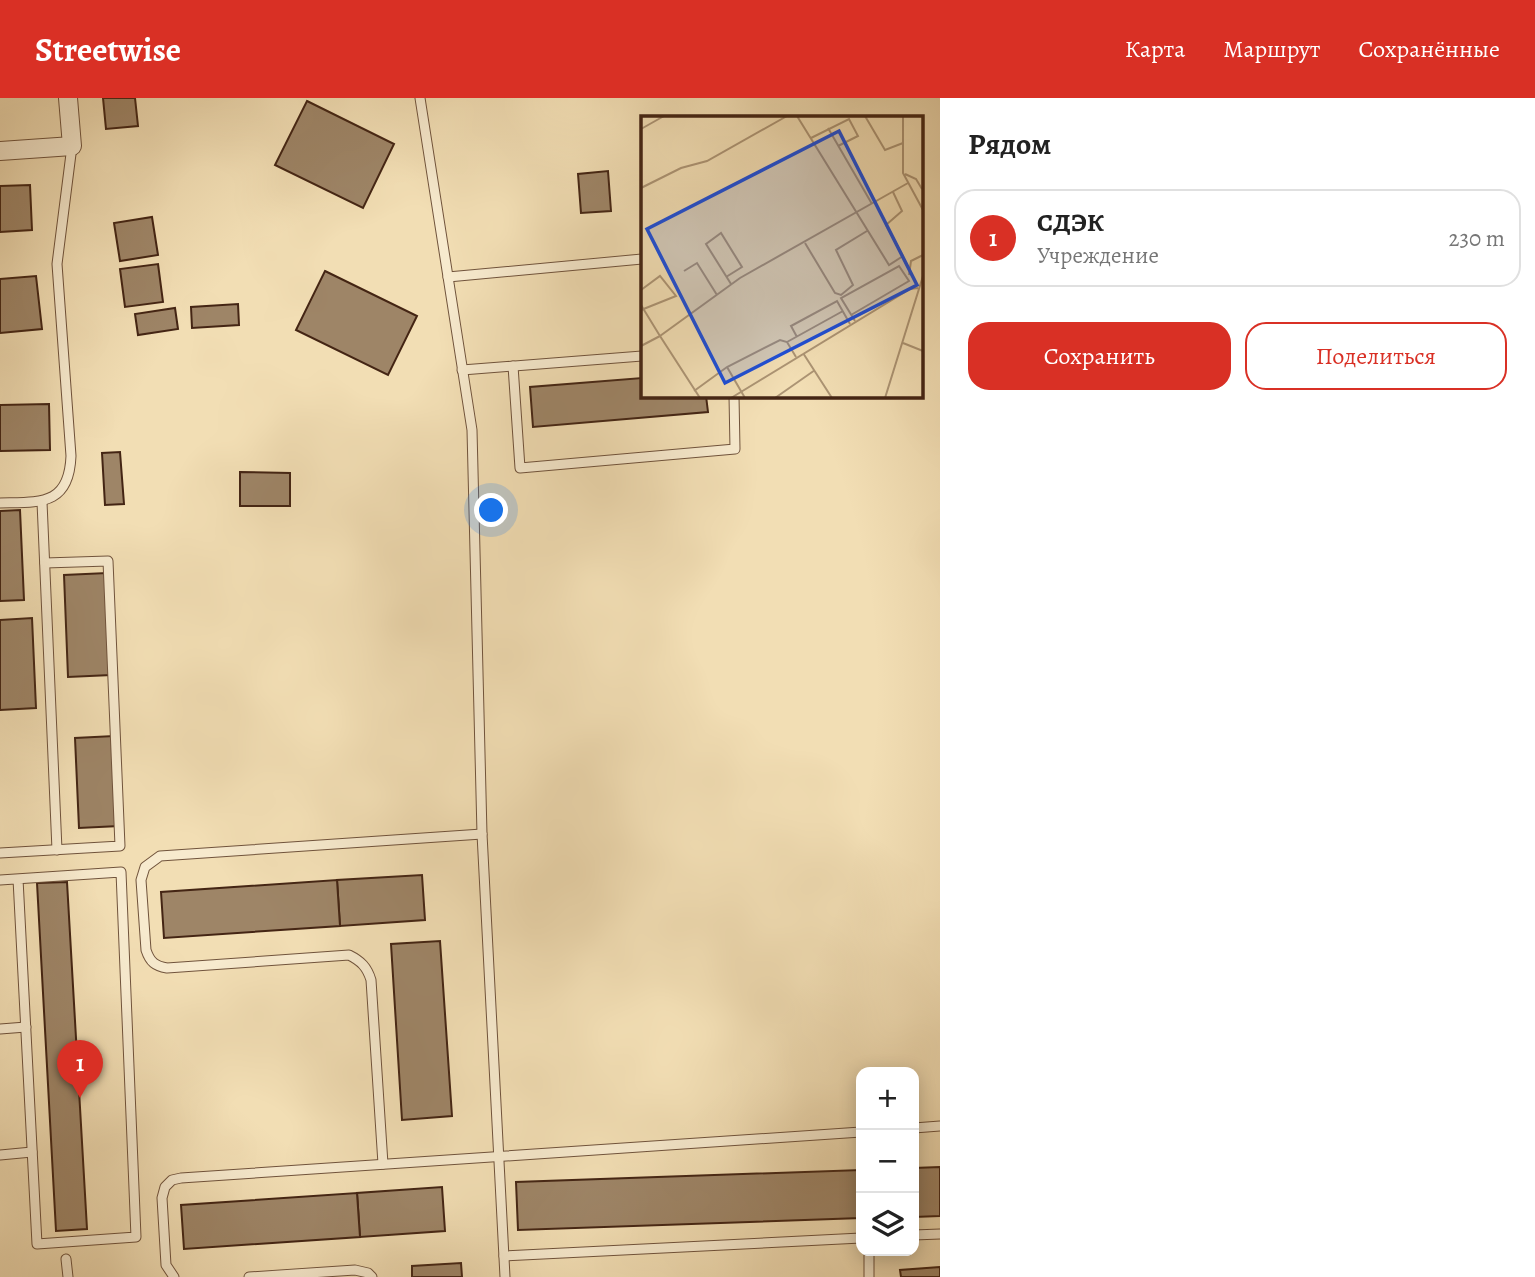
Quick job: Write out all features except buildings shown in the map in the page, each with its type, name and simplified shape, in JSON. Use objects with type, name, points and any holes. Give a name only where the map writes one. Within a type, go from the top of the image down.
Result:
[{"type":"street","points":[[0,151],[72,146],[68,98]]},
{"type":"lane","points":[[420,98],[472,430],[482,834],[505,1277]]},
{"type":"lane","points":[[0,503],[42,502],[56,496],[65,487],[70,474],[71,456],[57,264],[72,146]]},
{"type":"lane","points":[[448,277],[641,259]]},
{"type":"lane","points":[[462,370],[641,356]]},
{"type":"lane","points":[[513,366],[520,468],[735,449],[734,397]]},
{"type":"lane","points":[[42,502],[57,850]]},
{"type":"lane","points":[[0,853],[120,846],[108,561],[45,563]]},
{"type":"lane","points":[[383,1164],[371,980],[368,970],[360,961],[349,956],[167,968],[157,966],[150,960],[146,950],[141,880],[145,867],[160,856],[482,834]]},
{"type":"lane","points":[[0,880],[121,872],[136,1237],[37,1244],[18,879]]},
{"type":"lane","points":[[0,1030],[26,1027]]},
{"type":"lane","points":[[919,1128],[940,1126]]},
{"type":"lane","points":[[174,1277],[166,1265],[162,1198],[165,1187],[172,1180],[181,1178],[856,1132]]},
{"type":"lane","points":[[0,1155],[33,1152]]},
{"type":"lane","points":[[919,1235],[940,1234]]},
{"type":"lane","points":[[505,1256],[856,1238]]},
{"type":"lane","points":[[869,1256],[869,1277]]},
{"type":"lane","points":[[66,1258],[68,1277]]},
{"type":"lane","points":[[249,1277],[355,1270],[372,1277]]},
{"type":"place","name":"СДЭК","points":[[80,1098]]}]
